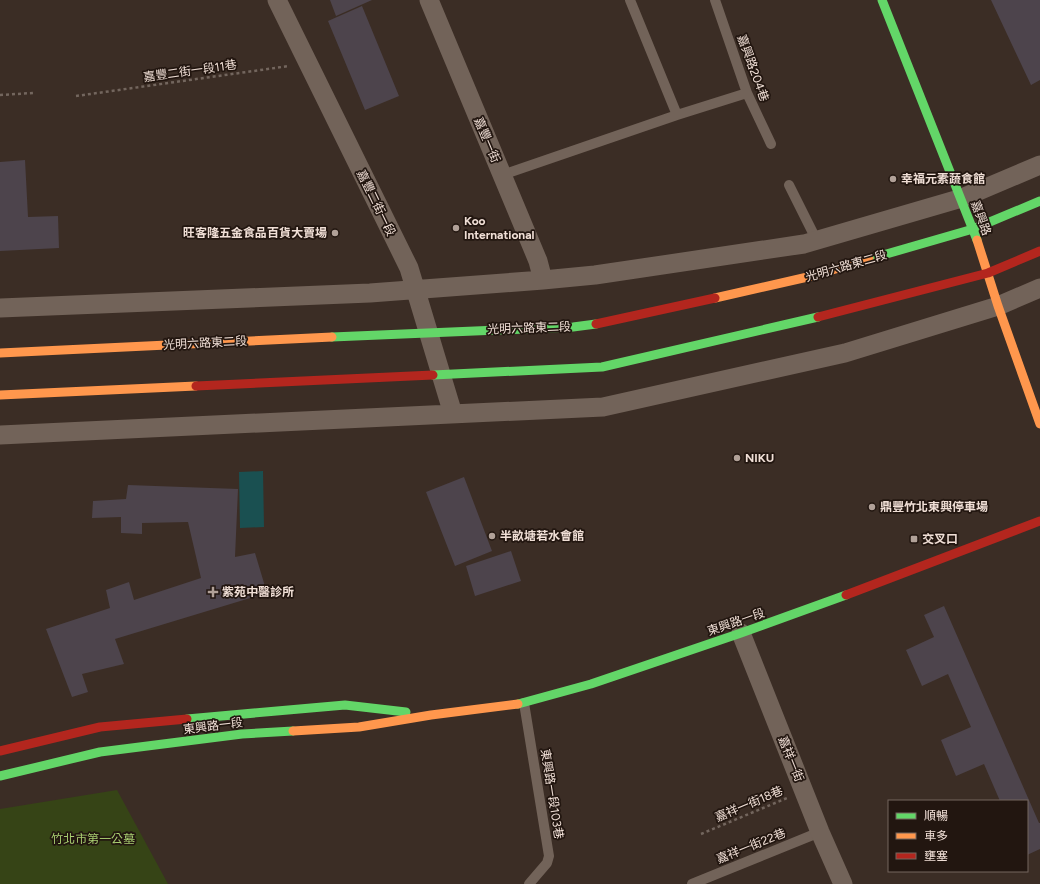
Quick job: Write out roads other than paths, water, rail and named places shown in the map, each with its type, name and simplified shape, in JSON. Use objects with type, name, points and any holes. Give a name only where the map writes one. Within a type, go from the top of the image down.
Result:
[{"type":"main road","name":"嘉興路","points":[[882,0],[962,198],[998,306],[1040,424]]},
{"type":"main road","name":"光明六路東二段","points":[[0,353],[427,332],[573,327],[599,324],[812,276],[973,229],[1040,201]]},
{"type":"main road","points":[[0,395],[602,367],[836,314],[988,273],[1040,251]]},
{"type":"main road","name":"東興路一段","points":[[0,776],[100,752],[242,734],[359,727],[431,715],[524,703],[591,684],[741,633],[882,582],[1040,520]]},
{"type":"main road","name":"東興路一段","points":[[0,751],[100,727],[345,705],[431,715]]},
{"type":"street","name":"嘉豐二街一段","points":[[277,0],[408,268],[453,414]]},
{"type":"street","name":"嘉豐一街","points":[[430,0],[538,261],[543,280]]},
{"type":"street","points":[[0,308],[362,294],[603,274],[804,244],[962,198],[1040,165]]},
{"type":"street","points":[[0,435],[603,407],[845,353],[998,306],[1040,288]]},
{"type":"street","name":"嘉祥一街","points":[[741,633],[820,832],[843,884]]},
{"type":"lane","points":[[630,0],[677,115]]},
{"type":"lane","name":"嘉興路204巷","points":[[715,0],[747,93],[771,144]]},
{"type":"lane","points":[[502,174],[747,93]]},
{"type":"lane","points":[[789,185],[816,241]]},
{"type":"lane","name":"東興路一段103巷","points":[[524,703],[549,856],[547,863],[529,884]]},
{"type":"lane","name":"嘉祥一街22巷","points":[[692,884],[820,832]]},
{"type":"water","points":[[263,471],[264,527],[240,528],[239,472]]},
{"type":"place","name":"幸福元素蔬食館","points":[[893,179]]},
{"type":"place","name":"Koo International","points":[[456,228]]},
{"type":"place","name":"旺客隆五金食品百貨大賣場","points":[[335,233]]},
{"type":"place","name":"NIKU","points":[[737,458]]},
{"type":"place","name":"鼎豐竹北東興停車場","points":[[872,507]]},
{"type":"place","name":"半畝塘若水會館","points":[[492,536]]},
{"type":"place","name":"交叉口","points":[[914,539]]},
{"type":"place","name":"紫苑中醫診所","points":[[213,592]]},
{"type":"park label","name":"竹北市第一公墓","points":[[93,839]]}]
